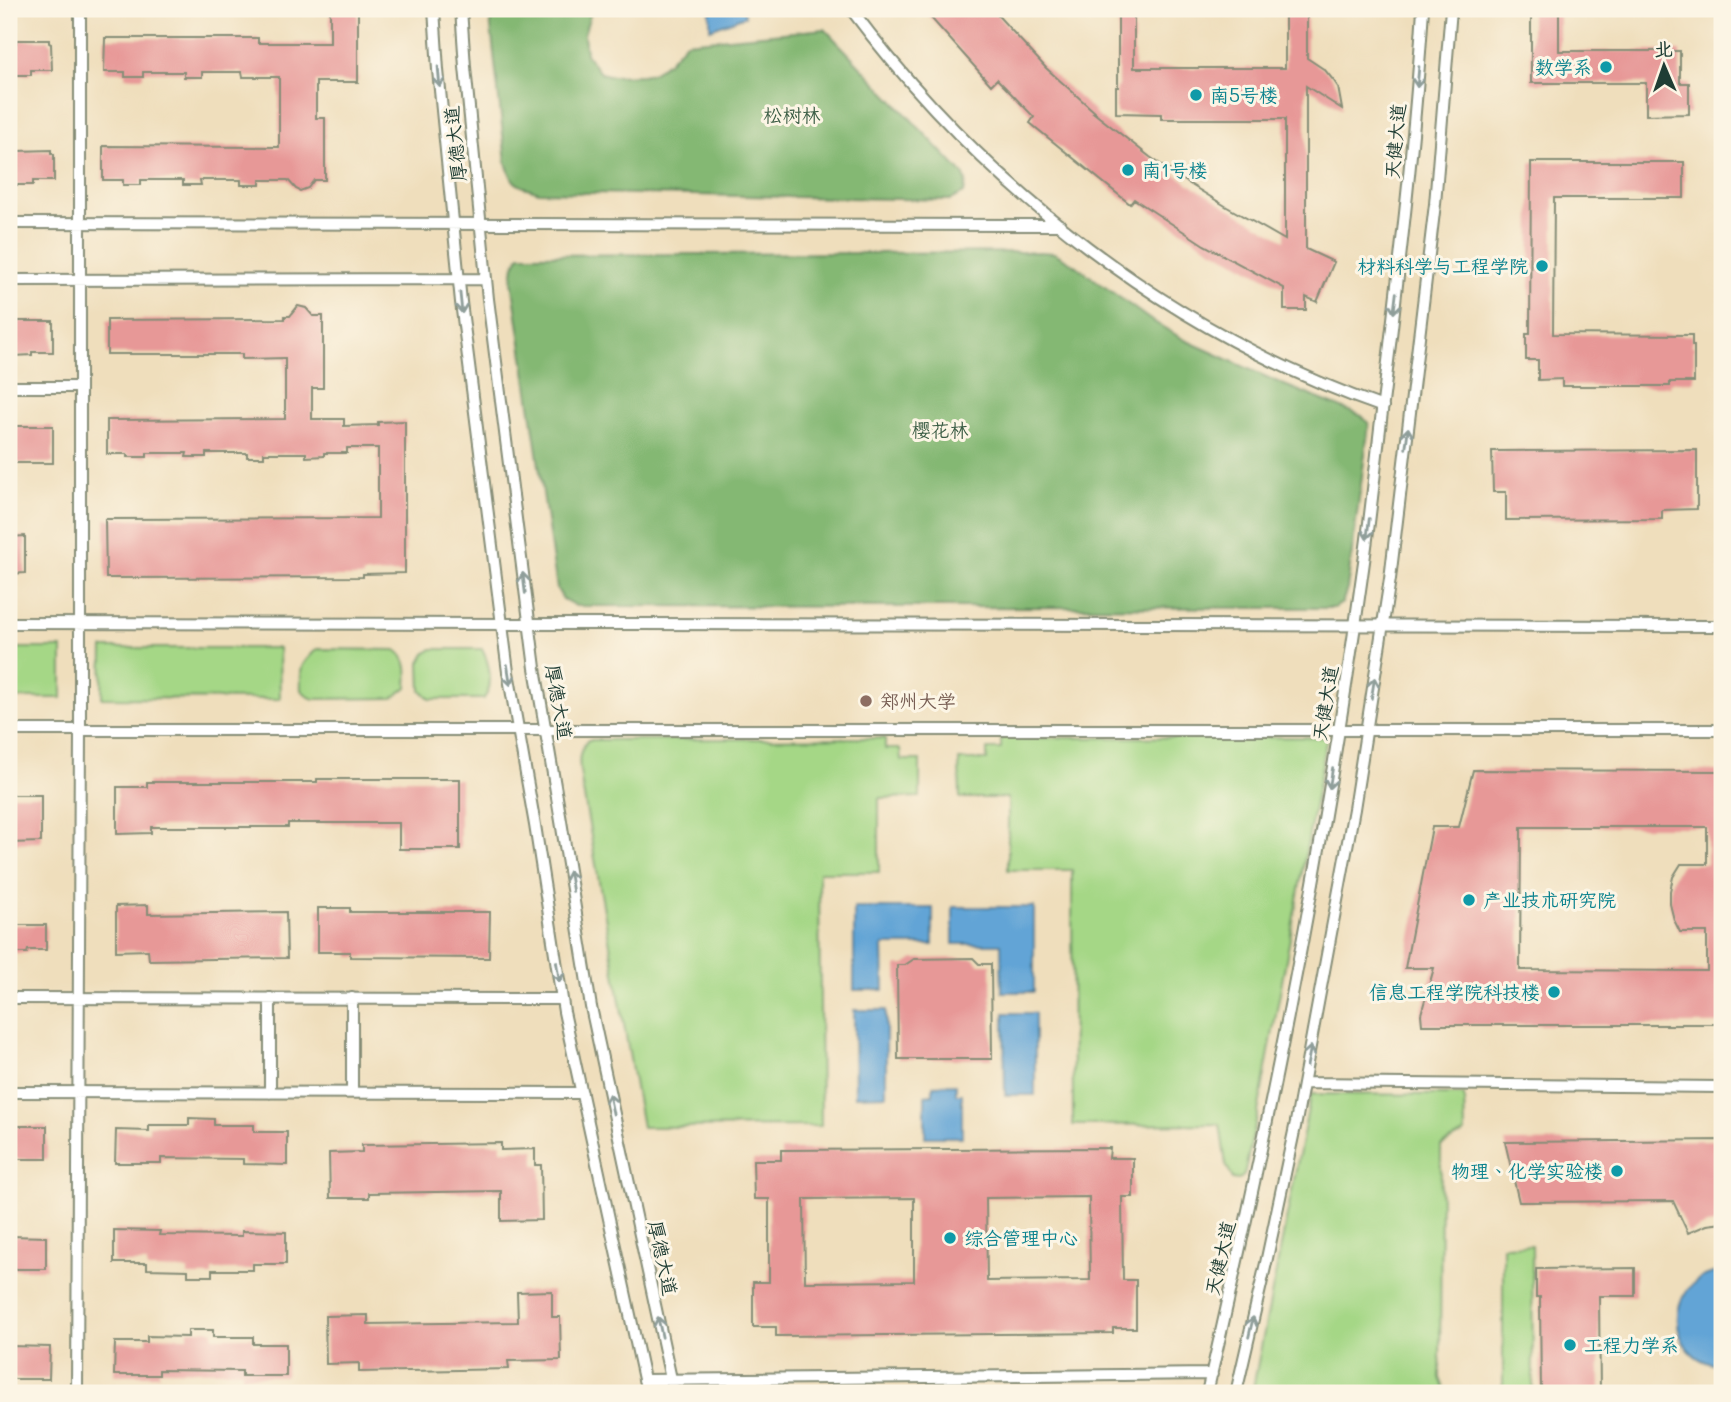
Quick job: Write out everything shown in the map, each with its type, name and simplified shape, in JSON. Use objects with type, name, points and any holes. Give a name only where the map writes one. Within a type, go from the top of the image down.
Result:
[{"type":"lane","points":[[77,1393],[80,9]]},
{"type":"lane","name":"厚德大道","points":[[434,9],[459,279],[508,672],[562,999],[647,1393]]},
{"type":"lane","name":"厚德大道","points":[[461,9],[486,279],[529,624],[545,730],[590,1002],[674,1393]]},
{"type":"lane","points":[[851,9],[938,113],[1013,186],[1112,265],[1209,328],[1260,355],[1382,407]]},
{"type":"lane","name":"天健大道","points":[[1207,1393],[1272,1103],[1339,730],[1363,575],[1407,201],[1423,9]]},
{"type":"lane","points":[[1236,1393],[1304,1083],[1367,730],[1392,565],[1434,204],[1451,9]]},
{"type":"lane","points":[[9,223],[1060,225]]},
{"type":"lane","points":[[9,280],[486,279]]},
{"type":"lane","points":[[9,387],[80,387]]},
{"type":"lane","points":[[9,623],[1722,625]]},
{"type":"lane","points":[[9,730],[1722,730]]},
{"type":"lane","points":[[9,998],[562,999]]},
{"type":"lane","points":[[270,998],[270,1093]]},
{"type":"lane","points":[[352,998],[352,1092]]},
{"type":"lane","points":[[1304,1083],[1722,1087]]},
{"type":"lane","points":[[9,1092],[582,1093]]},
{"type":"lane","points":[[644,1380],[1212,1374]]},
{"type":"green space","name":"松树林","points":[[489,9],[594,9],[584,34],[586,54],[600,73],[613,76],[652,73],[668,62],[686,42],[825,29],[964,175],[964,193],[950,200],[539,192],[520,186],[513,180],[506,162]]},
{"type":"green space","name":"樱花林","points":[[1055,253],[1075,265],[1149,319],[1185,340],[1282,384],[1362,416],[1369,424],[1347,589],[1342,603],[1334,608],[576,606],[563,599],[557,589],[512,281],[514,265],[520,255]]},
{"type":"green space","points":[[9,648],[62,648],[62,698],[9,698]]},
{"type":"green space","points":[[103,648],[279,648],[280,699],[102,698]]},
{"type":"green space","points":[[317,649],[396,650],[405,662],[407,687],[393,698],[309,697],[301,690],[301,671],[304,663]]},
{"type":"green space","points":[[432,649],[482,649],[489,667],[490,681],[483,699],[430,699],[421,690],[420,663]]},
{"type":"green space","points":[[1327,737],[1244,1175],[1239,1180],[1233,1179],[1226,1165],[1220,1124],[1073,1125],[1072,870],[1008,870],[1008,798],[960,798],[959,760],[987,760],[987,749],[1001,749],[1001,738]]},
{"type":"green space","points":[[885,738],[885,749],[900,749],[901,760],[920,760],[920,797],[879,798],[879,872],[819,872],[821,1126],[642,1127],[582,785],[579,761],[584,745],[588,740]]},
{"type":"green space","points":[[1311,1094],[1464,1095],[1465,1133],[1441,1146],[1440,1378],[1446,1393],[1252,1393]]},
{"type":"green space","points":[[1532,1245],[1533,1393],[1500,1393],[1503,1383],[1503,1246]]},
{"type":"water","points":[[710,9],[744,9],[745,16],[710,29]]},
{"type":"water","points":[[953,907],[1034,907],[1034,992],[1002,992],[1001,944],[953,944]]},
{"type":"water","points":[[854,908],[933,908],[933,945],[883,945],[884,990],[854,990]]},
{"type":"water","points":[[854,1010],[886,1010],[886,1095],[855,1096]]},
{"type":"water","points":[[1004,1013],[1035,1013],[1035,1095],[1005,1095]]},
{"type":"water","points":[[956,1084],[956,1094],[962,1094],[962,1137],[925,1137],[925,1095],[933,1094],[933,1085]]},
{"type":"water","points":[[1722,1271],[1722,1365],[1703,1361],[1690,1351],[1681,1337],[1678,1321],[1680,1304],[1688,1289],[1702,1278]]},
{"type":"building","points":[[330,9],[358,9],[358,82],[316,82],[316,118],[325,118],[325,180],[314,180],[308,188],[300,191],[288,180],[260,180],[260,185],[241,185],[241,180],[200,180],[201,185],[183,185],[183,180],[141,180],[141,185],[123,185],[123,180],[103,180],[103,146],[279,147],[279,77],[243,77],[242,72],[202,72],[202,77],[184,77],[184,72],[143,72],[143,77],[125,77],[125,72],[104,72],[105,38],[258,38],[258,43],[330,43]]},
{"type":"building","points":[[923,9],[992,9],[1046,68],[1094,113],[1188,183],[1285,240],[1285,119],[1161,119],[1161,114],[1116,113],[1118,9],[1134,9],[1134,68],[1285,68],[1285,9],[1307,9],[1307,58],[1325,70],[1334,81],[1338,87],[1342,109],[1306,86],[1306,249],[1334,262],[1317,302],[1306,297],[1306,310],[1284,310],[1284,288],[1204,245],[1134,199],[1130,204],[1030,123],[1034,117],[997,79],[991,85]]},
{"type":"building","name":"数学系","points":[[1531,9],[1559,9],[1559,51],[1680,51],[1680,83],[1689,83],[1689,114],[1646,115],[1646,83],[1531,83]]},
{"type":"building","points":[[16,40],[49,40],[52,70],[31,70],[31,75],[11,75],[9,43],[16,43]]},
{"type":"building","points":[[51,150],[51,154],[54,154],[54,181],[13,185],[13,181],[9,181],[9,154],[18,154],[18,151]]},
{"type":"building","name":"材料科学与工程学院","points":[[1531,162],[1684,162],[1684,198],[1554,198],[1553,334],[1692,335],[1694,382],[1670,382],[1670,386],[1562,386],[1562,379],[1538,380],[1538,360],[1526,360],[1526,334],[1530,334]]},
{"type":"building","points":[[298,306],[306,308],[313,316],[323,316],[323,388],[312,388],[312,419],[344,419],[344,426],[405,421],[405,573],[363,574],[363,577],[106,578],[105,519],[378,518],[378,448],[347,448],[347,453],[324,453],[324,456],[306,457],[306,453],[264,453],[264,457],[247,457],[247,453],[206,453],[206,457],[186,457],[187,453],[147,453],[147,457],[107,454],[107,420],[285,419],[285,358],[242,359],[242,354],[107,354],[107,320],[285,319],[285,316],[290,316]]},
{"type":"building","points":[[18,321],[53,321],[53,352],[32,352],[32,355],[14,356],[14,352],[9,352],[9,324],[17,324]]},
{"type":"building","points":[[9,426],[53,426],[53,463],[9,463]]},
{"type":"building","points":[[1697,450],[1697,509],[1662,510],[1662,519],[1506,520],[1506,492],[1493,492],[1492,451]]},
{"type":"building","points":[[25,536],[25,573],[9,574],[9,537]]},
{"type":"building","points":[[1473,770],[1722,771],[1722,1024],[1422,1025],[1421,1014],[1434,968],[1405,968],[1432,827],[1459,827]],"holes":[[[1521,827],[1707,827],[1707,864],[1681,864],[1673,877],[1670,891],[1670,904],[1680,932],[1707,932],[1707,971],[1520,970]]]},
{"type":"building","points":[[317,779],[460,779],[460,849],[399,849],[399,823],[288,823],[288,827],[151,827],[151,833],[117,834],[117,787],[147,787],[147,782],[317,782]]},
{"type":"building","points":[[9,795],[41,795],[41,842],[9,843]]},
{"type":"building","points":[[148,905],[148,914],[286,912],[287,958],[149,960],[148,950],[116,951],[116,906]]},
{"type":"building","points":[[318,908],[350,908],[350,912],[490,912],[489,958],[350,957],[350,952],[318,952]]},
{"type":"building","points":[[9,925],[46,925],[46,950],[9,953]]},
{"type":"building","points":[[973,958],[979,964],[991,964],[992,1059],[898,1059],[897,965],[905,965],[914,959]]},
{"type":"building","points":[[189,1118],[214,1119],[214,1125],[254,1125],[254,1132],[287,1132],[287,1165],[243,1164],[243,1159],[161,1158],[161,1163],[115,1163],[116,1130],[149,1131],[149,1125],[189,1125]]},
{"type":"building","points":[[9,1126],[47,1126],[47,1159],[9,1159]]},
{"type":"building","name":"物理、化学实验楼","points":[[1722,1140],[1722,1223],[1707,1225],[1688,1233],[1673,1201],[1519,1202],[1505,1142]]},
{"type":"building","points":[[501,1143],[501,1150],[535,1149],[535,1165],[541,1165],[542,1220],[501,1221],[501,1191],[369,1193],[369,1198],[330,1198],[329,1153],[362,1152],[362,1145]]},
{"type":"building","name":"综合管理中心","points":[[1110,1148],[1109,1158],[1133,1158],[1133,1197],[1122,1197],[1123,1280],[1136,1280],[1136,1328],[1113,1328],[1113,1333],[776,1336],[776,1327],[753,1327],[753,1282],[769,1282],[769,1199],[754,1199],[753,1160],[781,1160],[781,1150]],"holes":[[[1089,1197],[1090,1280],[987,1281],[986,1198]],[[914,1198],[914,1281],[805,1282],[804,1199]]]},
{"type":"building","points":[[114,1230],[160,1231],[159,1235],[242,1236],[242,1231],[286,1232],[286,1264],[253,1264],[253,1270],[212,1270],[212,1276],[188,1276],[188,1270],[147,1269],[147,1263],[114,1263]]},
{"type":"building","points":[[9,1236],[46,1237],[46,1269],[9,1269]]},
{"type":"building","name":"工程力学系","points":[[1635,1268],[1635,1296],[1599,1296],[1600,1393],[1541,1393],[1540,1297],[1536,1297],[1536,1269]]},
{"type":"building","points":[[552,1291],[552,1317],[560,1317],[561,1360],[508,1361],[509,1369],[359,1372],[359,1363],[326,1364],[325,1316],[368,1315],[368,1324],[518,1322],[517,1292]]},
{"type":"building","points":[[188,1330],[213,1330],[213,1337],[253,1337],[253,1344],[286,1344],[286,1376],[242,1376],[242,1371],[159,1370],[159,1375],[114,1375],[115,1342],[147,1342],[147,1336],[188,1337]]},
{"type":"building","points":[[9,1346],[50,1347],[49,1379],[9,1379]]},
{"type":"place","name":"数学系","points":[[1606,67]]},
{"type":"place","name":"南5号楼","points":[[1196,95]]},
{"type":"place","name":"南1号楼","points":[[1128,170]]},
{"type":"place","name":"材料科学与工程学院","points":[[1542,266]]},
{"type":"place","name":"郑州大学","points":[[866,701]]},
{"type":"place","name":"产业技术研究院","points":[[1469,900]]},
{"type":"place","name":"信息工程学院科技楼","points":[[1554,992]]},
{"type":"place","name":"物理、化学实验楼","points":[[1617,1171]]},
{"type":"place","name":"综合管理中心","points":[[950,1238]]},
{"type":"place","name":"工程力学系","points":[[1570,1345]]}]
